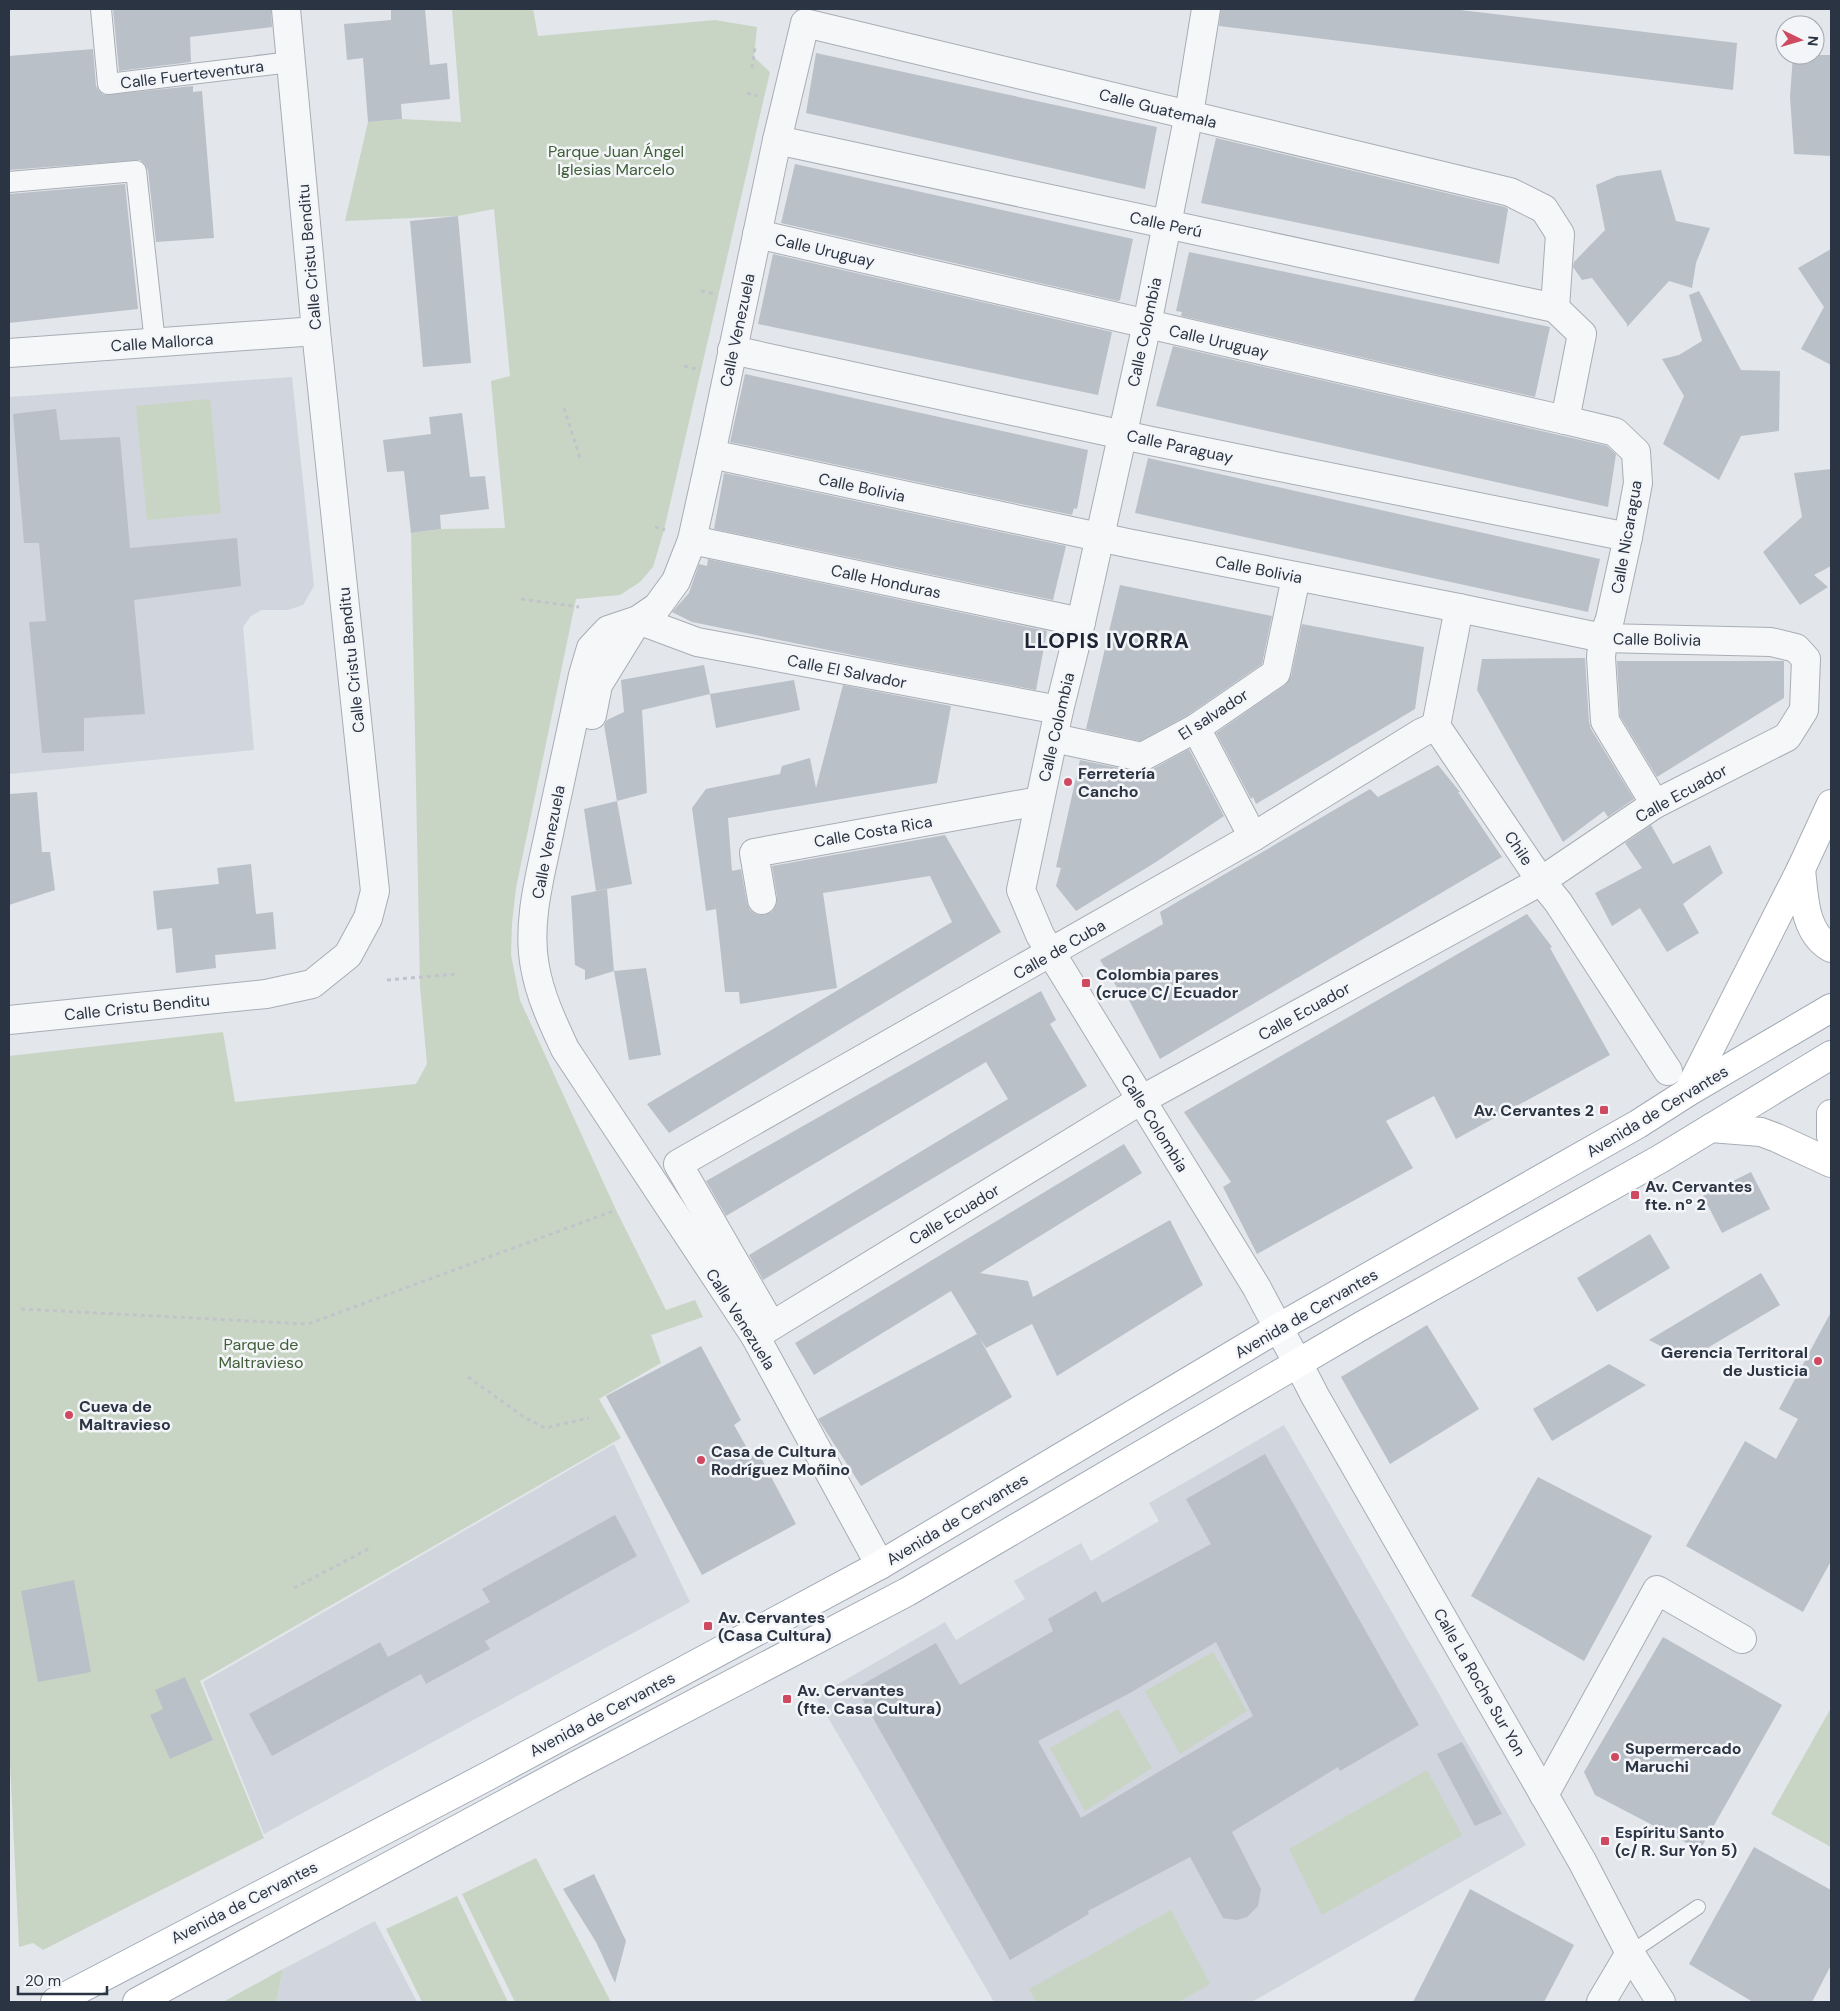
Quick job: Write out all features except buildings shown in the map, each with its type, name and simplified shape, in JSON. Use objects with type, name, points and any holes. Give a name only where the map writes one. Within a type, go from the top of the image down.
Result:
[{"type":"main road","points":[[1688,1092],[1801,870],[1831,804]]},
{"type":"main road","points":[[1801,870],[1808,919],[1814,932],[1823,943],[1831,948]]},
{"type":"main road","name":"Avenida de Cervantes","points":[[60,2000],[486,1777],[880,1565],[1278,1328],[1638,1124],[1688,1092],[1831,1008]]},
{"type":"main road","name":"Avenida de Cervantes","points":[[137,2002],[573,1767],[907,1592],[1299,1362],[1660,1159],[1831,1055]]},
{"type":"main road","points":[[1831,1114],[1831,1136]]},
{"type":"main road","points":[[1711,1128],[1761,1132],[1831,1163]]},
{"type":"street","name":"Calle Fuerteventura","points":[[101,9],[108,84],[291,62]]},
{"type":"street","name":"Calle Cristu Benditu","points":[[9,1020],[266,994],[312,984],[348,955],[368,918],[375,891],[316,331],[286,9]]},
{"type":"street","name":"Calle Colombia","points":[[1206,9],[1189,114],[1147,324],[1081,622],[1058,710],[1054,738],[1039,801],[1022,890],[1040,935],[1257,1288],[1299,1362]]},
{"type":"street","name":"Calle Guatemala","points":[[805,23],[1510,192],[1544,209],[1560,234],[1555,308]]},
{"type":"street","name":"Calle Venezuela","points":[[805,23],[777,140],[712,454],[692,540],[676,581],[657,607],[638,620],[598,685],[554,898],[551,941],[554,976],[566,1026],[588,1082],[739,1315],[763,1331],[880,1565]]},
{"type":"street","name":"Calle Perú","points":[[777,140],[1555,308]]},
{"type":"street","points":[[9,182],[136,171],[155,343]]},
{"type":"street","name":"Calle Uruguay","points":[[757,234],[1565,420]]},
{"type":"street","points":[[1555,308],[1582,334],[1565,420]]},
{"type":"street","name":"Calle Mallorca","points":[[9,353],[316,331]]},
{"type":"street","name":"Calle Paraguay","points":[[732,350],[1122,434],[1628,537]]},
{"type":"street","name":"Calle Nicaragua","points":[[1565,420],[1615,432],[1636,452],[1638,483],[1610,619],[1603,638],[1601,657],[1605,721],[1654,804]]},
{"type":"street","name":"Calle Bolivia","points":[[712,454],[1099,538],[1603,638],[1771,642],[1796,648],[1806,659]]},
{"type":"street","name":"Calle Honduras","points":[[692,540],[1081,622]]},
{"type":"street","name":"El salvador","points":[[1054,738],[1142,756],[1196,728],[1276,673],[1296,577]]},
{"type":"street","points":[[1436,726],[1459,608]]},
{"type":"street","name":"Calle El Salvador","points":[[638,620],[698,642],[1058,710]]},
{"type":"street","name":"Calle Ecuador","points":[[763,1331],[1141,1100],[1541,881],[1654,804],[1787,737],[1804,710],[1806,659]]},
{"type":"street","name":"Calle de Cuba","points":[[763,1331],[678,1164],[1253,837],[1420,733],[1436,726]]},
{"type":"street","name":"Chile","points":[[1436,726],[1541,881],[1563,910],[1668,1070]]},
{"type":"street","points":[[1196,728],[1253,837]]},
{"type":"street","name":"Calle Costa Rica","points":[[762,900],[754,853],[1039,801]]},
{"type":"street","name":"Calle La Roche Sur Yon","points":[[1299,1362],[1316,1396],[1582,1861],[1630,1953],[1660,2002]]},
{"type":"street","points":[[1544,1795],[1657,1590],[1742,1639]]},
{"type":"street","points":[[1601,2002],[1630,1953]]},
{"type":"lane","points":[[1630,1953],[1698,1907]]},
{"type":"path","points":[[752,68],[755,47]]},
{"type":"path","points":[[564,408],[580,458]]},
{"type":"path","points":[[521,599],[579,607]]},
{"type":"path","points":[[387,980],[456,974]]},
{"type":"path","points":[[21,1309],[308,1324],[616,1210]]},
{"type":"path","points":[[468,1377],[524,1417],[545,1428],[590,1418]]},
{"type":"path","points":[[294,1588],[372,1547]]},
{"type":"shaded area","points":[[292,377],[314,586],[303,605],[288,610],[262,610],[251,616],[243,627],[254,750],[9,774],[9,397]]},
{"type":"shaded area","points":[[1284,1425],[1526,1845],[1252,2002],[994,2002],[816,1697],[945,1622],[956,1640],[1025,1599],[1014,1581],[1081,1543],[1091,1561],[1159,1521],[1149,1503]]},
{"type":"shaded area","points":[[614,1444],[690,1602],[264,1834],[203,1682]]},
{"type":"shaded area","points":[[375,1921],[417,2002],[276,2002],[283,1969]]},
{"type":"green space","name":"Parque de Maltravieso","points":[[452,9],[533,9],[538,36],[715,20],[757,27],[754,57],[770,72],[664,530],[653,567],[640,582],[620,595],[576,599],[516,888],[512,923],[511,955],[520,1000],[616,1210],[666,1310],[695,1300],[703,1317],[651,1335],[661,1363],[599,1399],[621,1438],[200,1681],[264,1838],[43,1950],[33,1943],[19,1947],[9,1742],[9,1056],[223,1032],[235,1102],[416,1084],[427,1064],[420,986],[411,533],[441,529],[505,528],[491,381],[510,376],[494,209],[458,216],[345,221],[368,122],[402,119],[461,122]]},
{"type":"green space","points":[[210,399],[221,513],[147,520],[136,406]]},
{"type":"green space","points":[[1213,1652],[1247,1711],[1180,1754],[1145,1691]]},
{"type":"green space","points":[[1831,1708],[1831,1847],[1771,1814]]},
{"type":"green space","points":[[1118,1709],[1152,1768],[1085,1811],[1050,1748]]},
{"type":"green space","points":[[1427,1770],[1462,1835],[1322,1915],[1289,1849]]},
{"type":"green space","points":[[536,1858],[611,2002],[515,2002],[462,1894]]},
{"type":"green space","points":[[457,1896],[508,2002],[422,2002],[386,1929]]},
{"type":"green space","points":[[1171,1910],[1210,1984],[1178,2002],[1036,2002],[1029,1989]]},
{"type":"green space","points":[[283,1969],[276,2002],[223,2002]]},
{"type":"place","name":"Ferretería Cancho","points":[[1068,782]]},
{"type":"place","name":"Colombia pares (cruce C/ Ecuador","points":[[1086,983]]},
{"type":"place","name":"Av. Cervantes 2","points":[[1604,1110]]},
{"type":"place","name":"Av. Cervantes fte. nº 2","points":[[1635,1195]]},
{"type":"place","name":"Gerencia Territoral de Justicia","points":[[1818,1361]]},
{"type":"place","name":"Cueva de Maltravieso","points":[[69,1415]]},
{"type":"place","name":"Casa de Cultura Rodríguez Moñino","points":[[701,1460]]},
{"type":"place","name":"Av. Cervantes (Casa Cultura)","points":[[708,1626]]},
{"type":"place","name":"Av. Cervantes (fte. Casa Cultura)","points":[[787,1699]]},
{"type":"place","name":"Supermercado Maruchi","points":[[1615,1757]]},
{"type":"place","name":"Espíritu Santo (c/ R. Sur Yon 5)","points":[[1605,1841]]},
{"type":"district","name":"LLOPIS IVORRA","points":[[1107,641]]},
{"type":"park label","name":"Parque Juan Ángel Iglesias Marcelo","points":[[616,160]]}]
